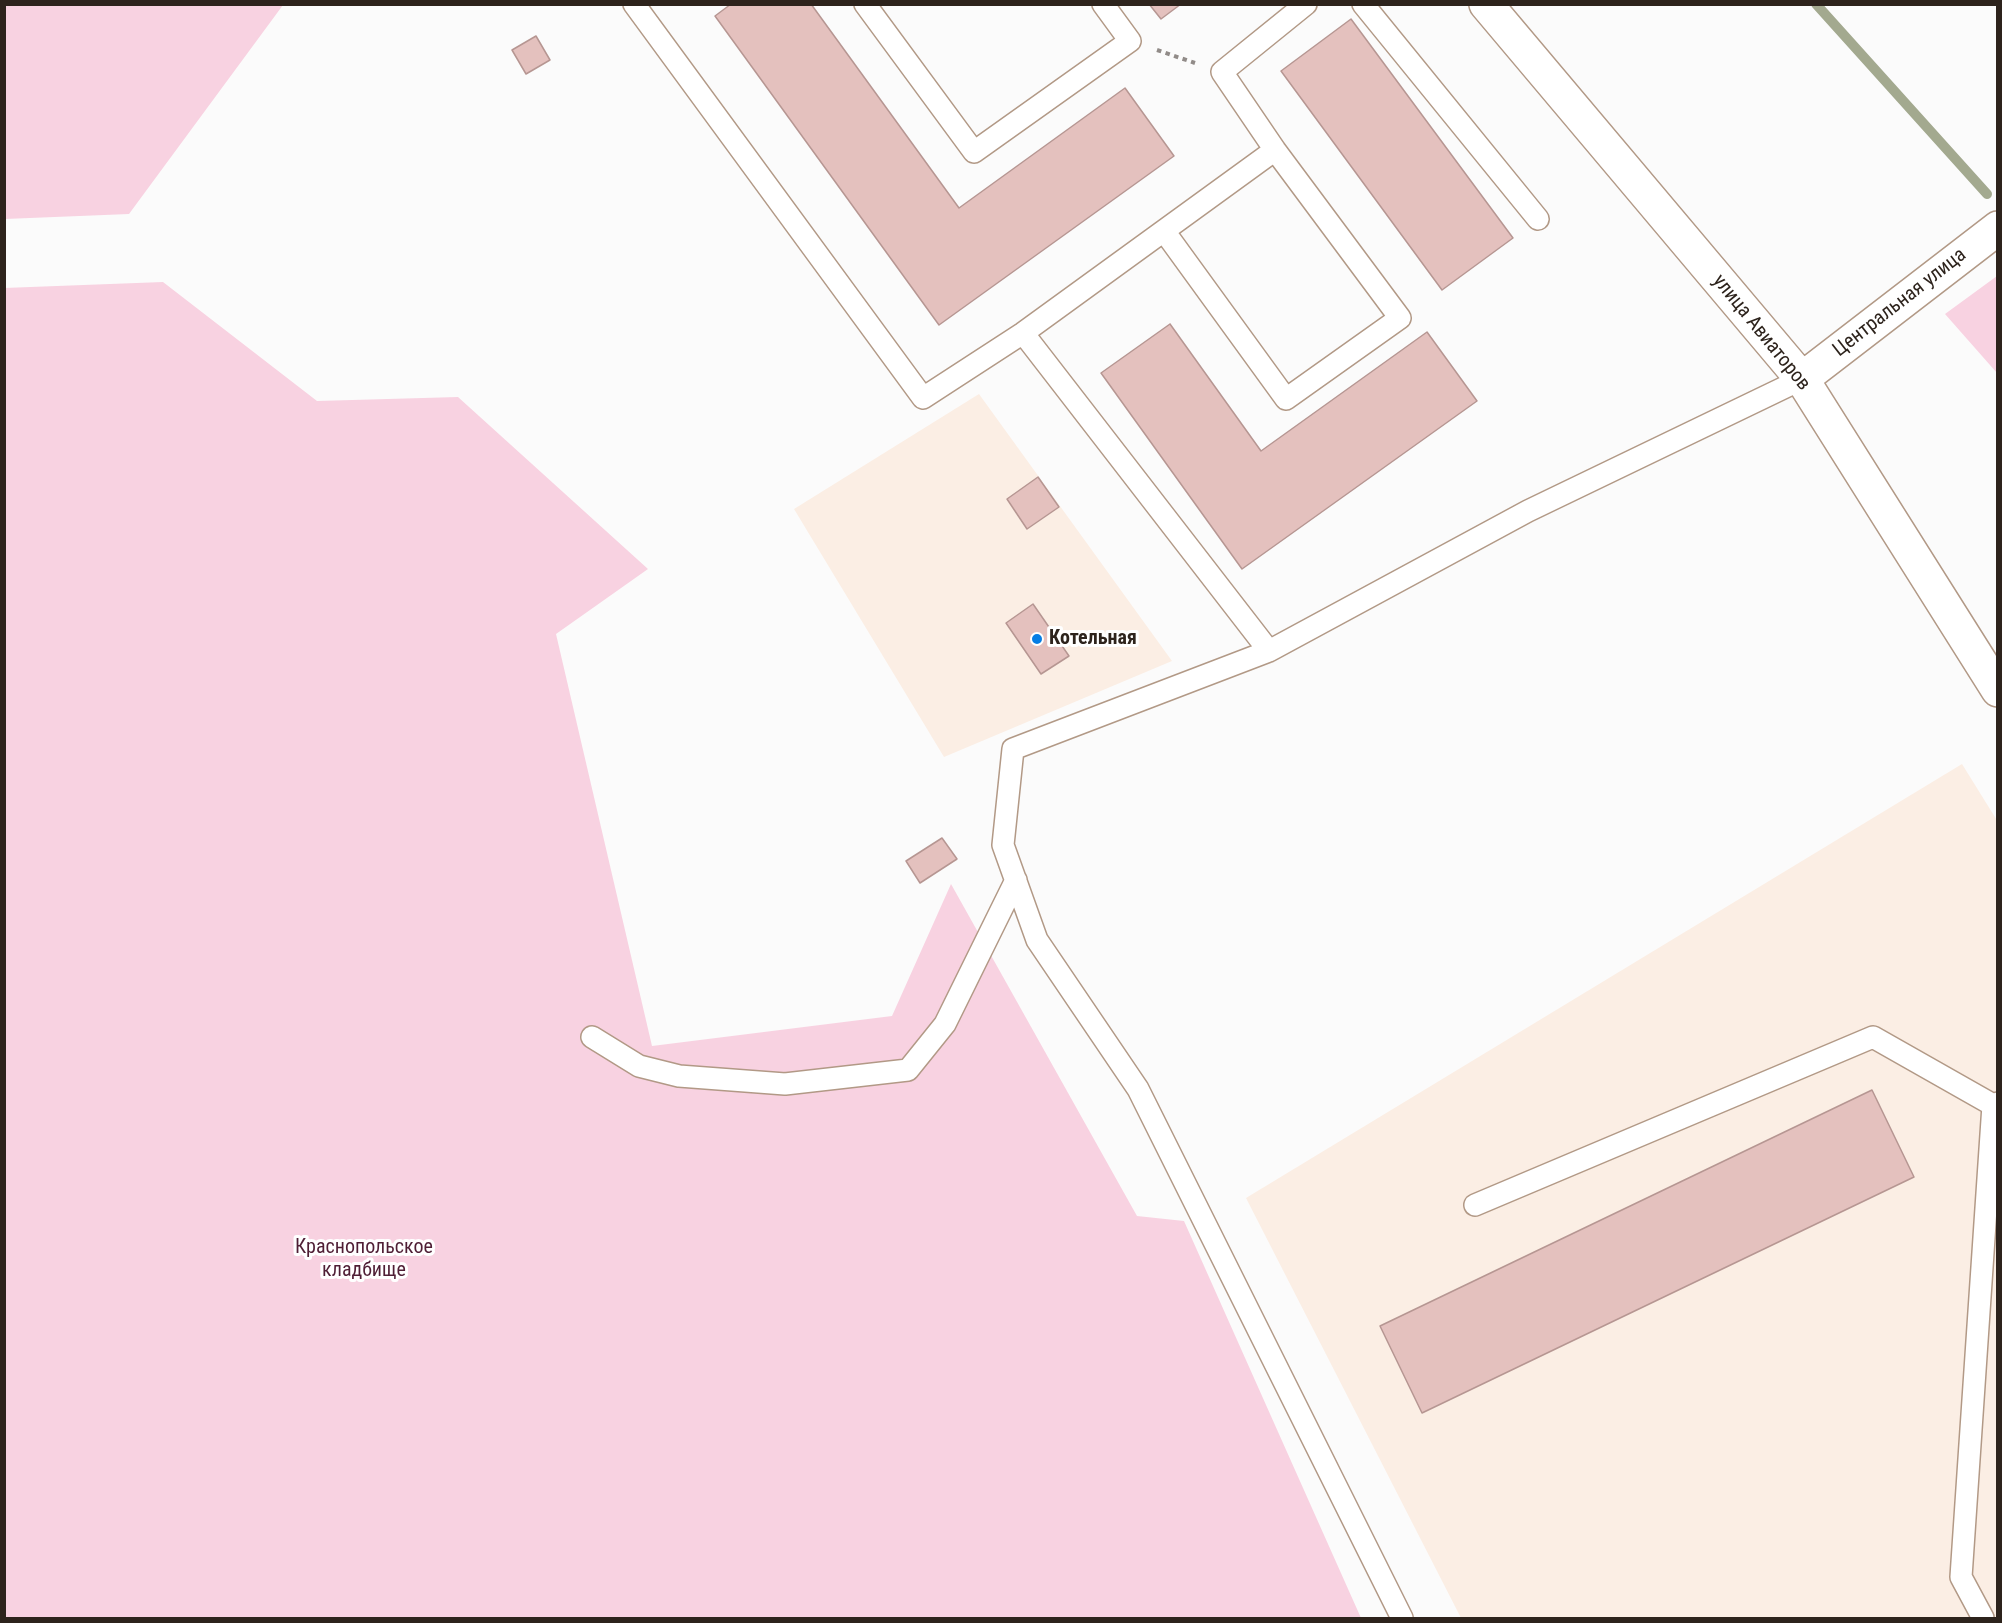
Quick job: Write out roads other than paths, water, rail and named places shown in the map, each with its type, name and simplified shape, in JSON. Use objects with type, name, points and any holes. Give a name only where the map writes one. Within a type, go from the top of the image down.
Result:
[{"type":"street","name":"улица Авиаторов","points":[[1486,4],[1802,379],[1998,690]]},
{"type":"street","name":"Центральная улица","points":[[1802,379],[1998,228]]},
{"type":"lane","points":[[634,4],[923,398],[1023,333],[1275,150]]},
{"type":"lane","points":[[865,4],[974,152],[1130,41],[1103,4]]},
{"type":"lane","points":[[1164,231],[1286,399],[1400,318],[1275,150],[1222,72],[1306,4]]},
{"type":"lane","points":[[1363,4],[1538,219]]},
{"type":"lane","points":[[1023,333],[1269,651]]},
{"type":"lane","points":[[1402,1618],[1138,1089],[1037,940],[1003,845],[1013,749],[1269,651],[1528,511],[1802,379]]},
{"type":"lane","points":[[592,1037],[639,1066],[679,1076],[785,1084],[908,1070],[945,1024],[1016,880]]},
{"type":"lane","points":[[1476,1205],[1873,1037],[1995,1104],[1961,1576],[1983,1618]]},
{"type":"waterway","points":[[1816,4],[1987,194]]},
{"type":"place","name":"Котельная","points":[[1037,639]]},
{"type":"park label","name":"Краснопольское кладбище","points":[[364,1260]]}]
